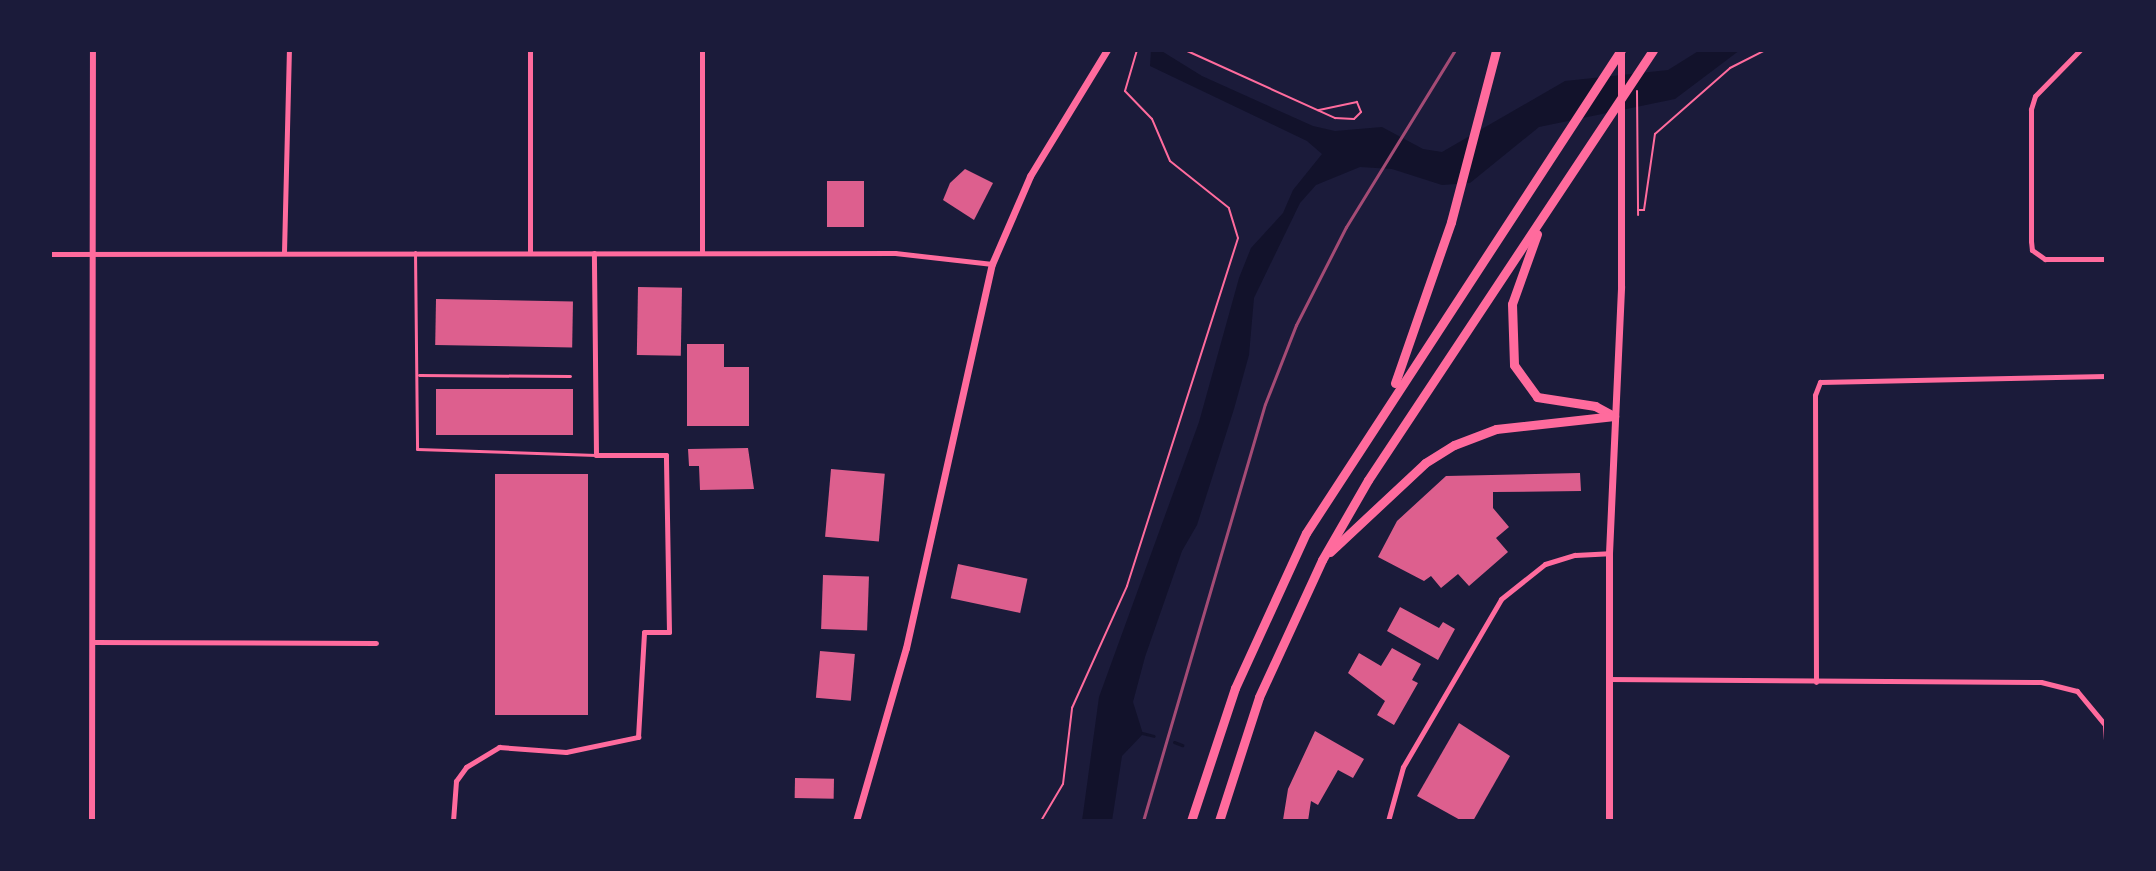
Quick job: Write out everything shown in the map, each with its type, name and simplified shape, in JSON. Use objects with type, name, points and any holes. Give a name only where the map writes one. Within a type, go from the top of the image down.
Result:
[{"type":"highway","points":[[1390,397],[1458,195],[1483,87],[1496,50]]},
{"type":"highway","points":[[1191,821],[1215,740],[1277,589],[1390,397],[1621,50]]},
{"type":"highway","points":[[1219,821],[1259,697],[1322,560],[1368,480],[1653,50]]},
{"type":"highway","points":[[1545,216],[1512,304],[1514,365],[1537,397],[1595,406],[1614,416]]},
{"type":"highway","points":[[1322,560],[1415,471],[1454,445],[1496,429],[1614,416]]},
{"type":"main road","points":[[856,821],[906,648],[992,264],[1030,176],[1107,50]]},
{"type":"main road","points":[[1609,821],[1609,553],[1623,175],[1621,50]]},
{"type":"street","points":[[92,821],[93,50]]},
{"type":"street","points":[[284,252],[289,50]]},
{"type":"street","points":[[530,50],[530,253]]},
{"type":"street","points":[[702,50],[702,252]]},
{"type":"street","points":[[2080,50],[2035,96],[2031,109],[2032,250],[2045,259],[2106,259]]},
{"type":"street","points":[[453,821],[456,781],[466,767],[499,747],[566,752],[638,737],[644,632],[669,632],[666,455],[596,455],[594,253]]},
{"type":"street","points":[[50,254],[895,253],[992,264]]},
{"type":"street","points":[[1816,682],[1815,395],[1820,382],[2106,376]]},
{"type":"street","points":[[1388,821],[1403,767],[1501,599],[1545,564],[1575,555],[1609,553]]},
{"type":"street","points":[[92,642],[376,643]]},
{"type":"street","points":[[1608,679],[2041,682],[2077,691],[2105,726],[2106,739]]},
{"type":"street","points":[[2106,788],[2106,821]]},
{"type":"lane","points":[[415,252],[419,375],[417,449],[596,455]]},
{"type":"lane","points":[[419,375],[570,376]]},
{"type":"path","points":[[1041,821],[1063,784],[1072,708],[1127,586],[1238,238],[1229,208],[1170,161],[1152,119],[1125,91],[1137,50]]},
{"type":"path","points":[[1185,50],[1335,118],[1354,119],[1361,112],[1357,102],[1318,110]]},
{"type":"path","points":[[1637,78],[1638,212],[1644,210],[1655,134],[1730,68],[1765,50]]},
{"type":"shaded area","points":[[1151,50],[1160,50],[1202,76],[1313,126],[1335,131],[1382,127],[1423,149],[1442,152],[1565,81],[1668,70],[1700,50],[1740,50],[1675,99],[1539,127],[1470,183],[1442,185],[1392,169],[1360,167],[1316,185],[1300,203],[1254,298],[1249,355],[1234,409],[1197,525],[1182,551],[1145,657],[1133,702],[1143,734],[1122,756],[1112,821],[1082,821],[1099,697],[1199,422],[1239,278],[1251,248],[1283,213],[1293,190],[1322,154],[1307,141],[1150,66]]},
{"type":"building","points":[[965,169],[993,183],[974,220],[943,200],[950,183]]},
{"type":"building","points":[[827,181],[864,181],[864,227],[827,227]]},
{"type":"building","points":[[638,287],[682,288],[681,356],[637,355]]},
{"type":"building","points":[[436,299],[573,301],[572,347],[435,345]]},
{"type":"building","points":[[687,344],[724,344],[724,367],[749,367],[749,426],[687,426]]},
{"type":"building","points":[[436,389],[573,389],[573,435],[436,435]]},
{"type":"building","points":[[748,448],[754,489],[700,490],[699,466],[689,466],[688,449]]},
{"type":"building","points":[[831,469],[885,474],[879,541],[825,537]]},
{"type":"building","points":[[1580,473],[1581,491],[1493,492],[1493,508],[1509,527],[1496,538],[1508,552],[1469,586],[1458,574],[1441,588],[1431,576],[1424,581],[1378,557],[1397,521],[1446,476]]},
{"type":"building","points":[[495,474],[588,474],[588,715],[495,715]]},
{"type":"building","points":[[958,564],[1027,579],[1020,613],[951,598]]},
{"type":"building","points":[[823,575],[869,577],[867,631],[821,629]]},
{"type":"building","points":[[1400,607],[1439,628],[1443,622],[1455,629],[1438,660],[1387,631]]},
{"type":"building","points":[[1392,648],[1421,664],[1412,680],[1418,683],[1394,725],[1377,715],[1385,701],[1348,673],[1359,653],[1381,666]]},
{"type":"building","points":[[820,651],[855,654],[851,701],[816,698]]},
{"type":"building","points":[[1459,723],[1510,756],[1473,821],[1462,821],[1417,796]]},
{"type":"building","points":[[1315,731],[1364,759],[1353,778],[1338,770],[1318,805],[1311,801],[1308,821],[1283,820],[1288,789]]},
{"type":"building","points":[[795,778],[834,779],[834,799],[795,798]]},
{"type":"waterway","points":[[1142,733],[1154,736]]},
{"type":"waterway","points":[[1174,742],[1182,745]]},
{"type":"railway","points":[[1143,821],[1265,404],[1296,325],[1346,227],[1455,50]]}]
